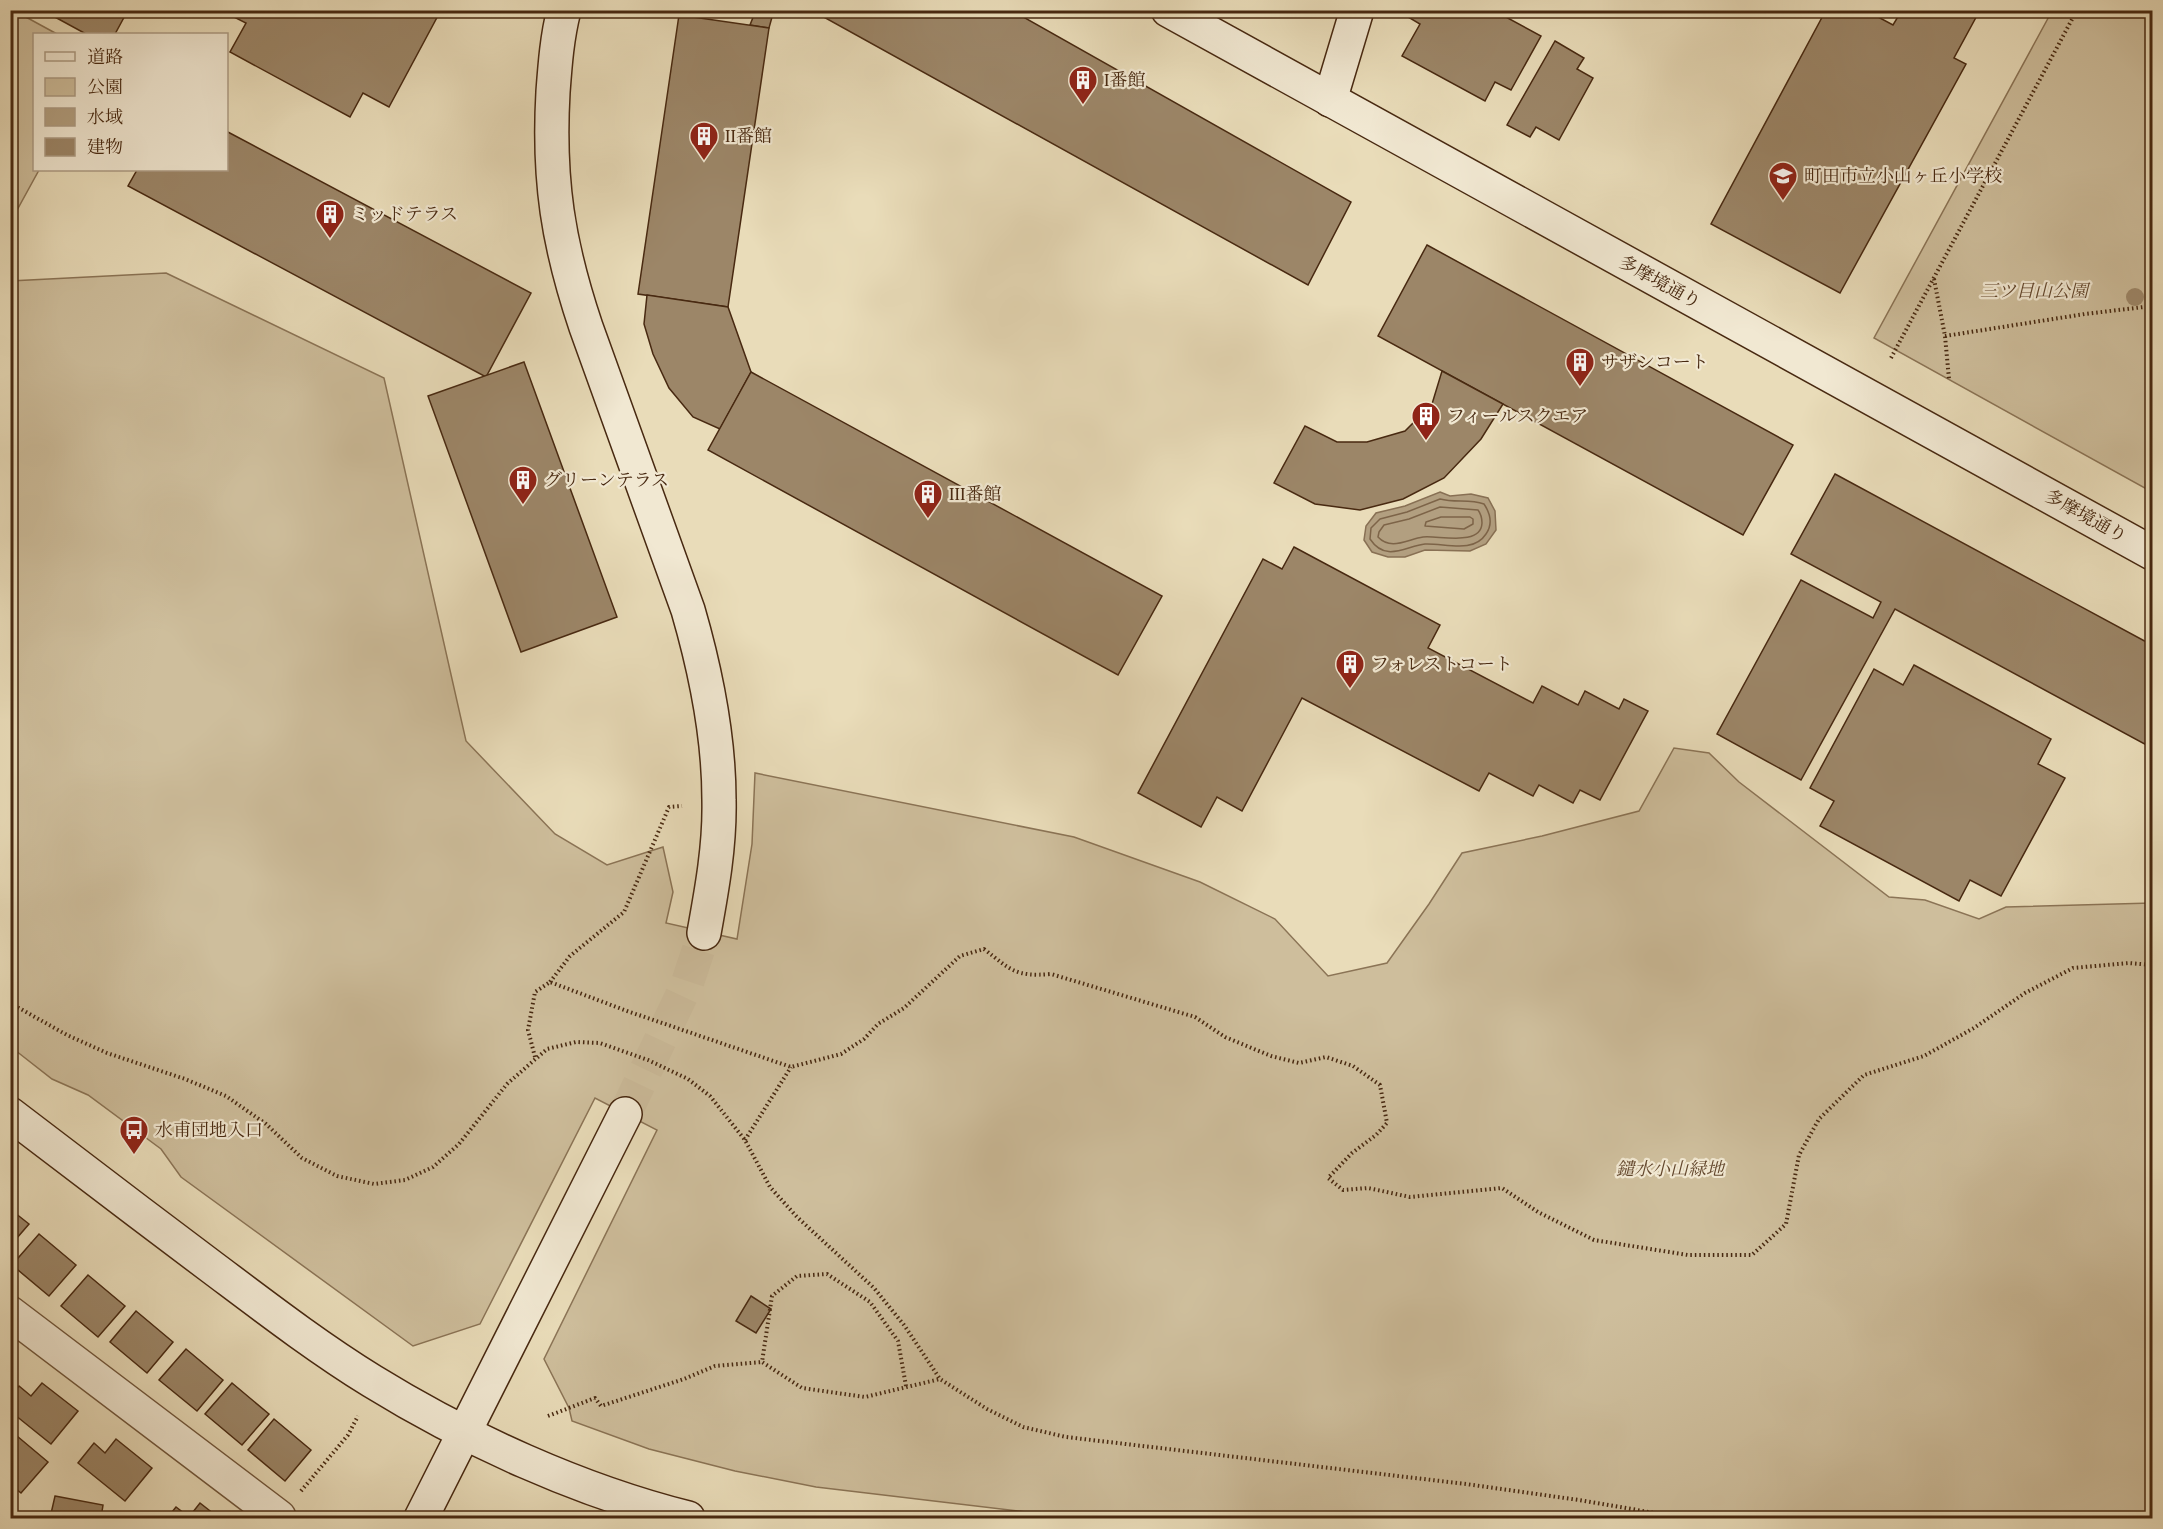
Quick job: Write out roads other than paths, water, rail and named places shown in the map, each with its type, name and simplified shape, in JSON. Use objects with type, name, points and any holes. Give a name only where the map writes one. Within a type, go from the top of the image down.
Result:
[{"type":"street","points":[[564,10],[555,57],[551,129],[554,188],[560,234],[572,284],[586,327],[694,631],[700,652],[715,738],[719,802],[717,844],[704,933]]},
{"type":"street","name":"多摩境通り","points":[[1168,10],[2152,553]]},
{"type":"street","points":[[1330,100],[1357,10]]},
{"type":"street","points":[[10,1114],[302,1335],[374,1382],[463,1432],[552,1472],[612,1495],[688,1518]]},
{"type":"street","points":[[421,1518],[625,1114]]},
{"type":"street","points":[[10,1313],[278,1518]]},
{"type":"water","points":[[1440,492],[1450,496],[1471,494],[1488,498],[1495,511],[1496,530],[1486,544],[1470,551],[1425,550],[1405,557],[1388,557],[1372,552],[1364,540],[1366,526],[1376,513],[1405,506]]},
{"type":"tunnel","points":[[625,1114],[687,984],[704,933]]},
{"type":"place","name":"Ⅰ番館","points":[[1083,106]]},
{"type":"place","name":"Ⅱ番館","points":[[704,162]]},
{"type":"place","name":"町田市立小山ヶ丘小学校","points":[[1783,202]]},
{"type":"place","name":"ミッドテラス","points":[[330,240]]},
{"type":"place","name":"サザンコート","points":[[1580,388]]},
{"type":"place","name":"フィールスクエア","points":[[1426,442]]},
{"type":"place","name":"グリーンテラス","points":[[523,506]]},
{"type":"place","name":"Ⅲ番館","points":[[928,520]]},
{"type":"place","name":"フォレストコート","points":[[1350,690]]},
{"type":"place","name":"水甫団地入口","points":[[134,1156]]},
{"type":"park label","name":"三ツ目山公園","points":[[2034,291]]},
{"type":"park label","name":"鑓水小山緑地","points":[[1670,1169]]}]
